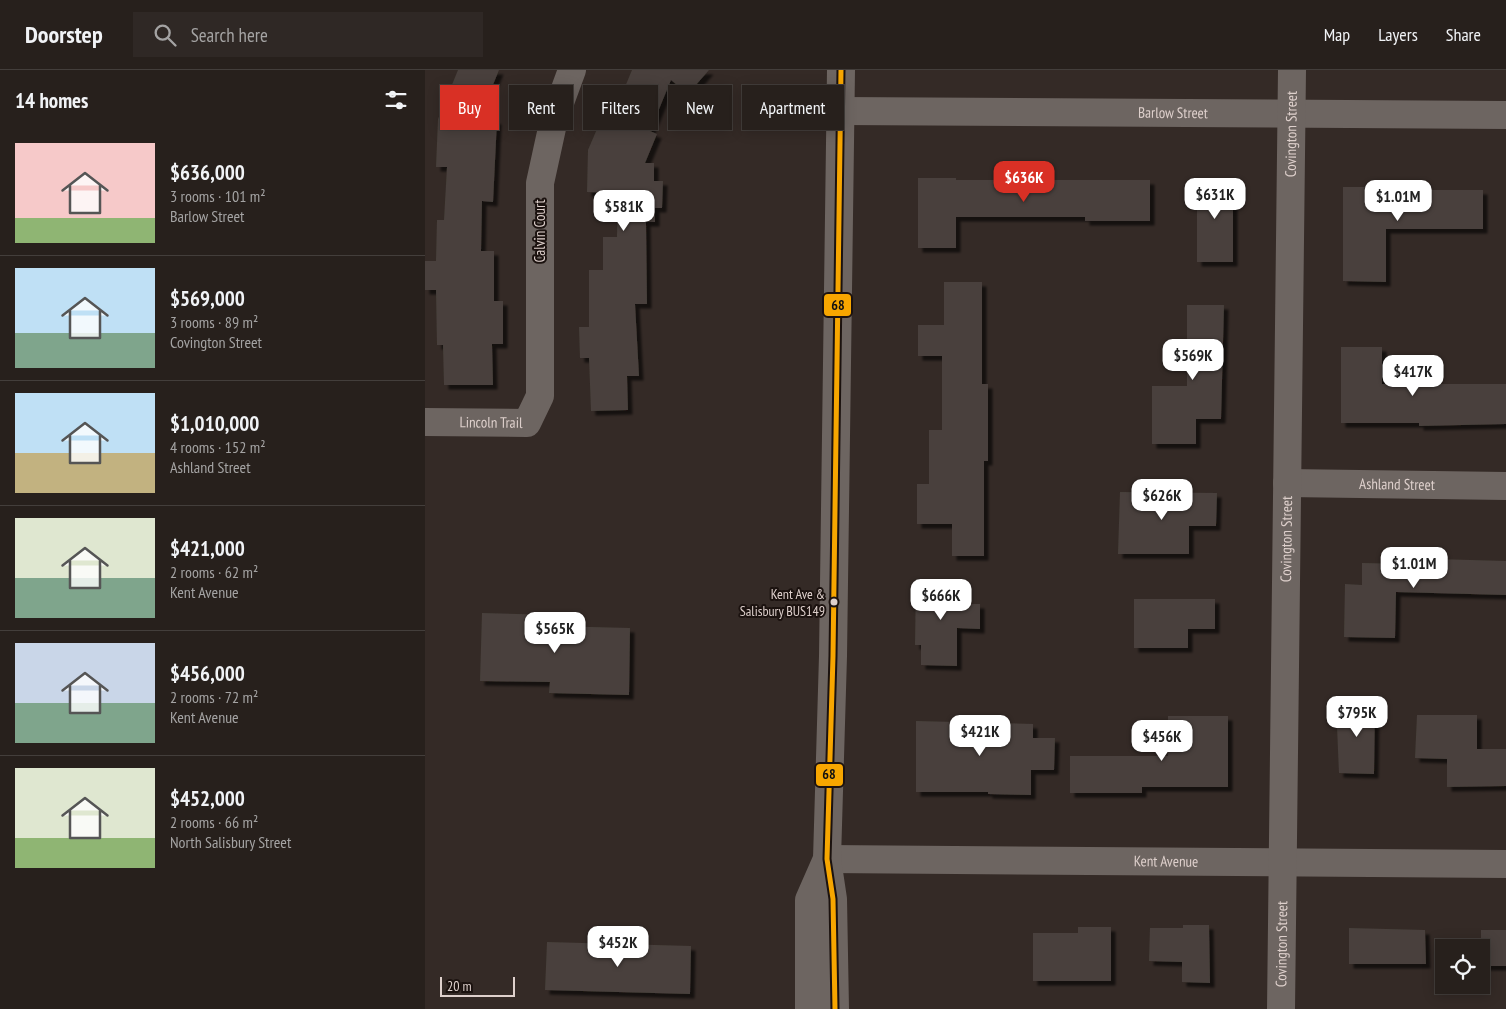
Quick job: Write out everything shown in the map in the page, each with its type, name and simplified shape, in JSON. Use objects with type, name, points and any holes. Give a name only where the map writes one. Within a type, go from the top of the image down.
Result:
[{"type":"street","name":"Calvin Court","points":[[540,396],[541,184],[554,119],[572,70]]},
{"type":"street","points":[[841,70],[841,85]]},
{"type":"street","name":"Covington Street","points":[[1281,1009],[1292,70]]},
{"type":"street","name":"Barlow Street","points":[[844,111],[1506,115]]},
{"type":"street","points":[[835,1009],[833,899],[827,859],[833,656],[841,130]]},
{"type":"street","name":"Lincoln Trail","points":[[425,422],[527,423],[540,396]]},
{"type":"street","name":"Ashland Street","points":[[1287,482],[1506,486]]},
{"type":"street","points":[[809,1009],[809,900],[827,859]]},
{"type":"street","name":"Kent Avenue","points":[[827,859],[1506,864]]},
{"type":"building","points":[[458,70],[499,70],[493,85],[452,85]]},
{"type":"building","points":[[632,70],[709,70],[696,85],[677,85],[671,80],[658,112],[658,85],[626,85]]},
{"type":"building","points":[[440,114],[440,130],[497,130],[493,202],[482,201],[481,251],[494,251],[494,301],[503,301],[503,344],[492,344],[493,385],[444,385],[443,345],[437,345],[436,290],[425,290],[425,261],[436,261],[437,220],[444,220],[447,167],[436,167],[438,119]]},
{"type":"building","points":[[597,130],[650,130],[657,134],[645,163],[654,163],[654,181],[663,181],[662,208],[655,208],[655,222],[646,222],[647,304],[635,304],[639,376],[627,376],[628,410],[591,411],[589,358],[580,358],[579,327],[589,327],[589,270],[603,270],[603,237],[617,237],[618,193],[587,192],[588,150]]},
{"type":"building","points":[[918,178],[956,178],[956,180],[1150,180],[1150,221],[1085,221],[1085,217],[956,217],[956,248],[918,248]]},
{"type":"building","points":[[1197,178],[1233,178],[1233,262],[1197,262]]},
{"type":"building","points":[[1343,187],[1384,187],[1384,190],[1483,190],[1483,229],[1386,229],[1386,282],[1343,281]]},
{"type":"building","points":[[944,282],[982,282],[982,384],[988,384],[988,461],[984,461],[984,556],[952,556],[952,524],[917,524],[917,484],[929,484],[929,430],[942,430],[942,356],[918,356],[918,325],[944,325]]},
{"type":"building","points":[[1187,305],[1224,305],[1221,419],[1196,419],[1196,444],[1152,444],[1152,386],[1187,386]]},
{"type":"building","points":[[1341,347],[1382,347],[1382,384],[1506,384],[1506,424],[1419,426],[1419,423],[1341,423]]},
{"type":"building","points":[[1120,492],[1217,493],[1216,526],[1189,526],[1189,554],[1118,554]]},
{"type":"building","points":[[1410,551],[1435,552],[1435,559],[1506,561],[1506,595],[1396,592],[1395,638],[1344,637],[1345,584],[1362,585],[1362,563],[1409,564]]},
{"type":"building","points":[[916,579],[957,580],[956,604],[980,604],[980,629],[957,628],[957,666],[921,665],[921,645],[915,645]]},
{"type":"building","points":[[1134,599],[1215,599],[1215,629],[1188,629],[1188,648],[1134,648]]},
{"type":"building","points":[[482,613],[553,615],[552,626],[630,628],[629,695],[549,693],[550,682],[480,681]]},
{"type":"building","points":[[1340,702],[1375,703],[1374,774],[1339,773],[1337,726],[1340,726]]},
{"type":"building","points":[[1417,715],[1477,715],[1477,749],[1506,749],[1506,786],[1447,787],[1447,759],[1415,758]]},
{"type":"building","points":[[1168,716],[1228,716],[1228,787],[1142,787],[1142,793],[1070,793],[1070,756],[1168,756]]},
{"type":"building","points":[[916,721],[1033,724],[1033,738],[1055,738],[1054,770],[1031,770],[1031,795],[988,794],[988,792],[916,792]]},
{"type":"building","points":[[1183,925],[1209,925],[1210,983],[1182,982],[1182,962],[1149,961],[1150,928],[1183,928]]},
{"type":"building","points":[[1078,927],[1111,927],[1111,981],[1033,981],[1033,933],[1078,933]]},
{"type":"building","points":[[1349,928],[1425,930],[1426,964],[1349,964]]},
{"type":"building","points":[[1481,930],[1506,930],[1506,966],[1490,966],[1490,939],[1481,939]]},
{"type":"building","points":[[547,942],[691,946],[690,994],[545,990]]},
{"type":"transit line","name":"68","points":[[835,1009],[833,899],[827,859],[833,656],[841,70]]},
{"type":"place","name":"Kent Ave & Salisbury BUS149","points":[[834,602]]}]
